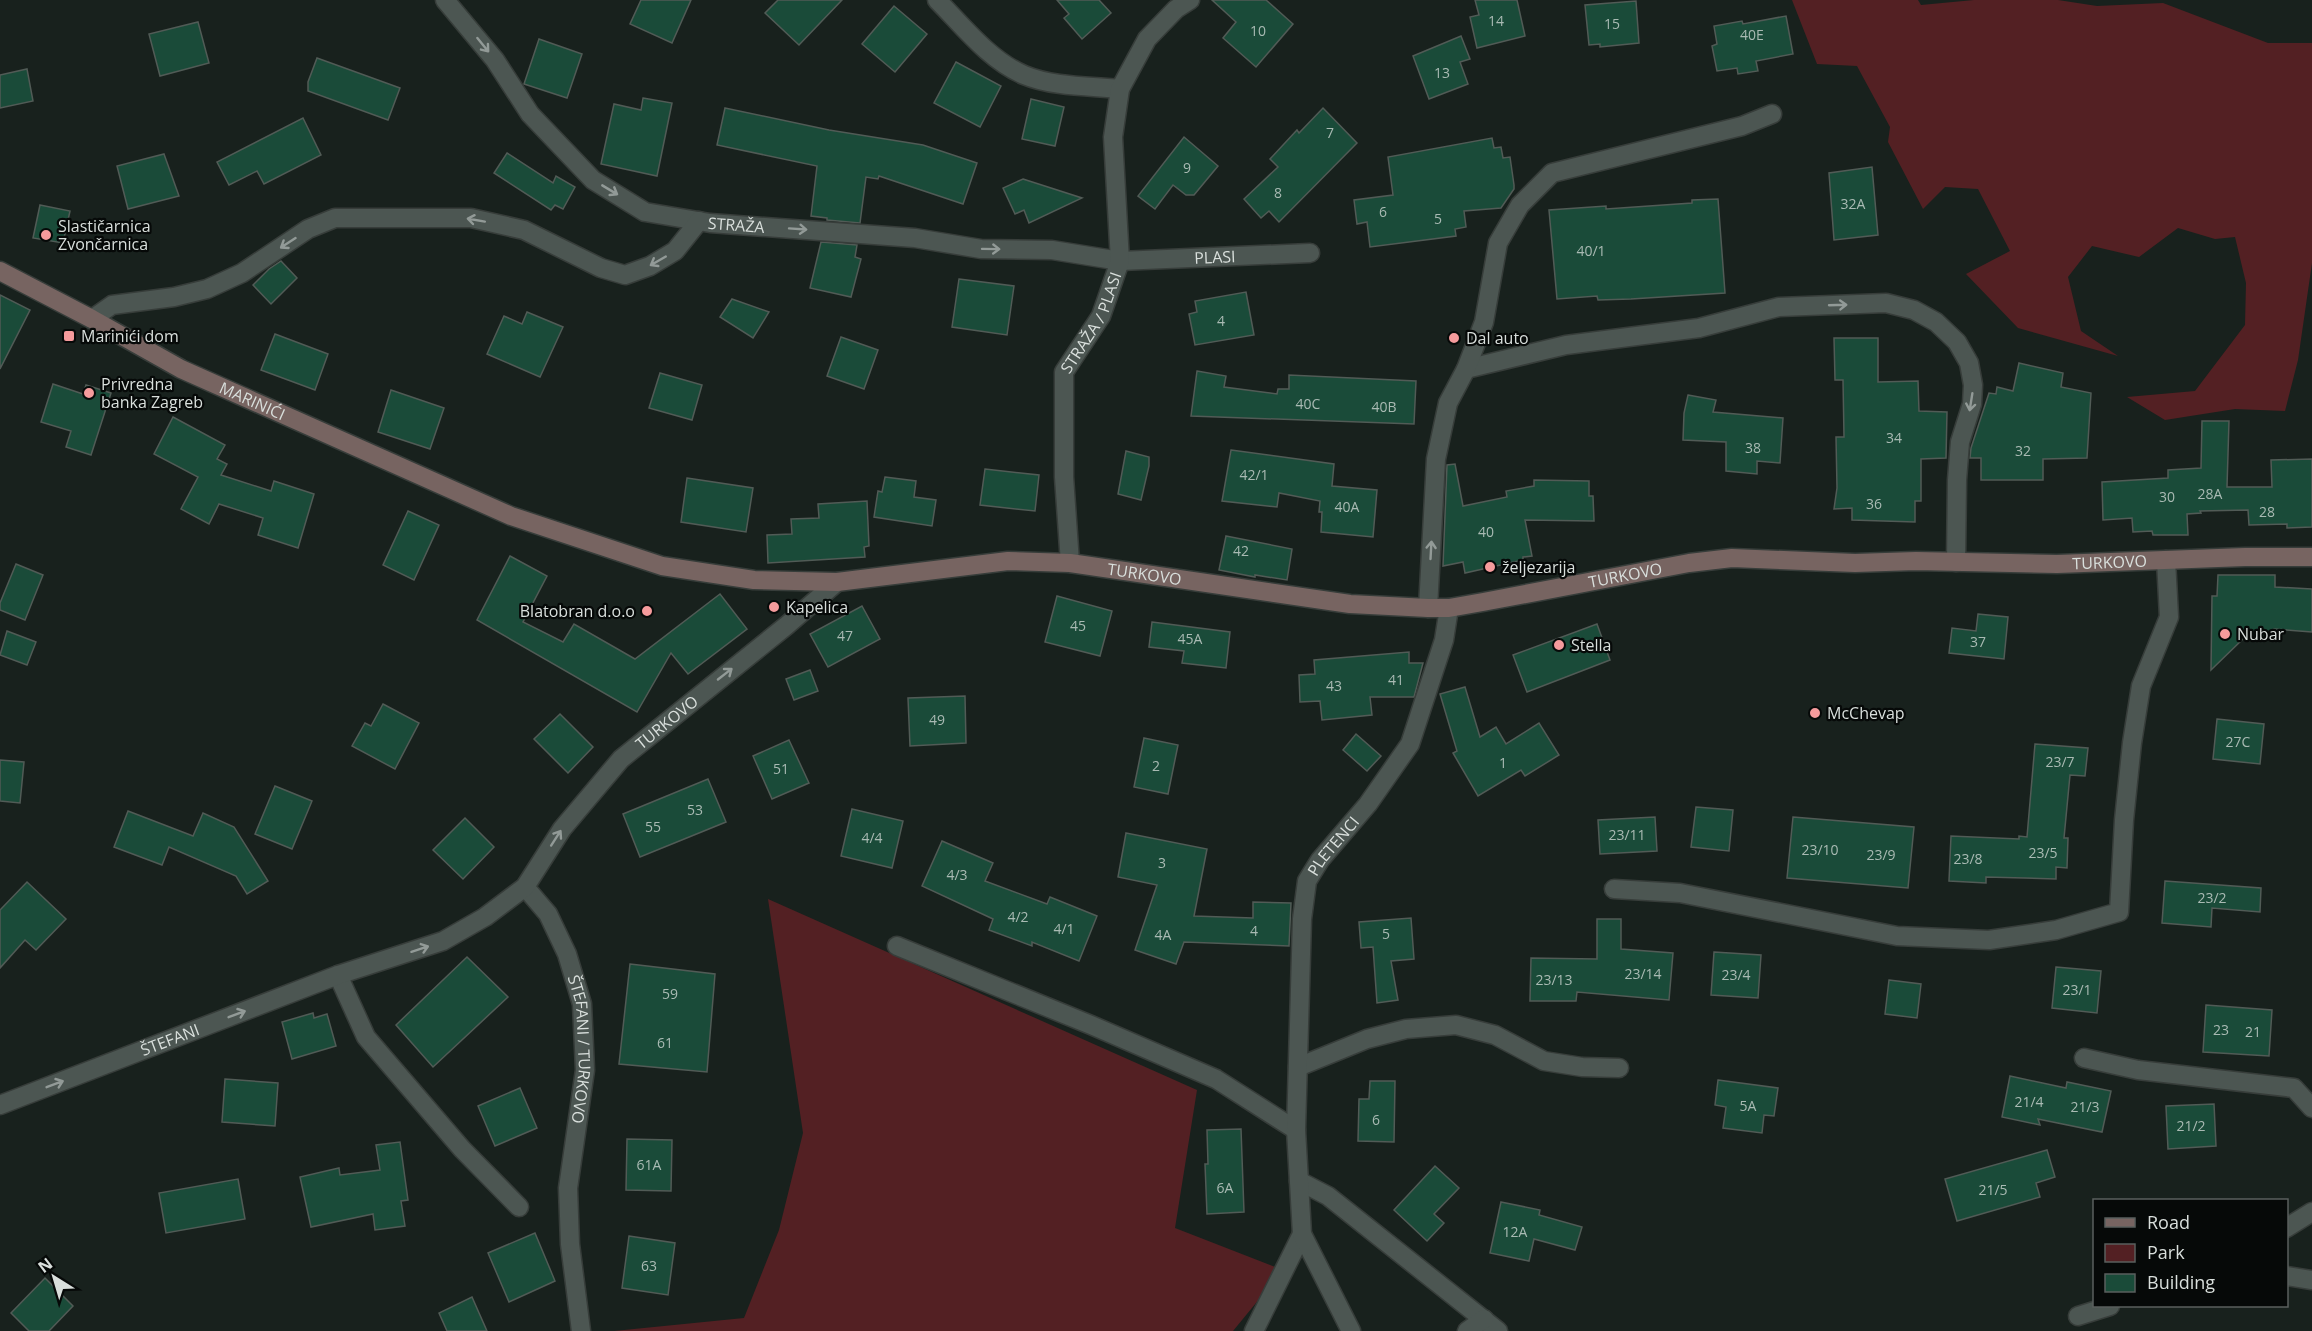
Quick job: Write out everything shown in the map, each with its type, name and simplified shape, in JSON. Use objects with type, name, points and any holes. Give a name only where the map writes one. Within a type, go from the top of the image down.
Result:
[{"type":"main road","name":"MARINIĆI","points":[[0,271],[181,369],[511,516]]},
{"type":"main road","name":"TURKOVO","points":[[511,516],[662,566],[754,580],[837,582],[1008,561],[1070,563],[1350,604],[1428,608],[1449,608],[1689,563],[1732,558],[1855,563],[2057,564],[2245,557],[2312,557]]},
{"type":"street","name":"STRAŽA","points":[[445,0],[495,60],[530,114],[593,180],[645,212],[699,221],[915,238],[981,249],[1052,250],[1120,261]]},
{"type":"street","points":[[937,0],[995,58],[1024,75],[1053,83],[1120,88]]},
{"type":"street","name":"STRAŽA / PLASI","points":[[1070,563],[1064,477],[1064,372],[1101,316],[1120,261],[1113,136],[1120,88],[1147,39],[1176,9],[1190,0]]},
{"type":"street","points":[[1428,608],[1436,459],[1448,403],[1467,369],[1484,322],[1498,243],[1520,205],[1552,173],[1742,126],[1772,114]]},
{"type":"street","points":[[92,319],[112,305],[174,297],[207,289],[242,273],[308,229],[335,218],[471,218],[524,230],[601,268],[625,275],[650,266],[675,251],[699,221]]},
{"type":"street","name":"PLASI","points":[[1120,261],[1310,253]]},
{"type":"street","points":[[1467,369],[1566,345],[1699,328],[1779,307],[1886,303],[1914,310],[1935,322],[1956,342],[1969,363],[1973,385],[1972,404],[1960,442],[1956,562]]},
{"type":"street","points":[[1614,889],[1680,893],[1897,936],[1989,940],[2056,930],[2119,912],[2127,798],[2141,686],[2169,616],[2166,560]]},
{"type":"street","name":"TURKOVO","points":[[525,887],[562,829],[621,759],[837,582]]},
{"type":"street","name":"PLETENCI","points":[[1351,1331],[1302,1234],[1296,1130],[1302,919],[1307,881],[1320,860],[1368,804],[1410,744],[1444,640],[1449,608]]},
{"type":"street","name":"ŠTEFANI","points":[[0,1105],[338,975],[443,941],[485,917],[525,887]]},
{"type":"street","name":"ŠTEFANI / TURKOVO","points":[[525,887],[548,914],[567,954],[582,1004],[585,1070],[568,1188],[570,1244],[581,1331]]},
{"type":"street","points":[[897,945],[1216,1079],[1296,1130]]},
{"type":"street","points":[[338,975],[366,1037],[447,1132],[519,1207]]},
{"type":"street","points":[[1298,1066],[1367,1039],[1406,1029],[1456,1025],[1496,1035],[1544,1061],[1582,1067],[1619,1068]]},
{"type":"street","points":[[2084,1058],[2138,1070],[2294,1088],[2312,1108]]},
{"type":"street","points":[[1299,1181],[1328,1196],[1498,1331]]},
{"type":"street","points":[[2288,1227],[2312,1212]]},
{"type":"street","name":"PLETENCI","points":[[1254,1331],[1302,1234]]},
{"type":"street","points":[[2288,1276],[2312,1280]]},
{"type":"street","points":[[2078,1316],[2104,1307]]},
{"type":"street","points":[[1467,1331],[1484,1319]]},
{"type":"green space","points":[[1792,0],[1918,0],[1921,5],[1974,0],[2058,0],[2097,6],[2163,3],[2268,43],[2312,43],[2312,263],[2298,360],[2285,411],[2235,409],[2165,420],[2127,397],[2195,391],[2245,325],[2246,283],[2235,237],[2215,239],[2178,228],[2139,257],[2092,246],[2068,277],[2081,331],[2118,356],[2018,328],[1966,274],[2010,251],[1978,189],[1945,187],[1923,209],[1888,142],[1890,127],[1857,66],[1817,64]]},
{"type":"green space","points":[[768,899],[1197,1090],[1175,1228],[1283,1270],[1233,1331],[614,1331],[744,1318],[779,1230],[803,1133]]},
{"type":"building","points":[[641,0],[691,0],[672,43],[630,24]]},
{"type":"building","points":[[778,0],[842,0],[799,45],[765,13]]},
{"type":"building","points":[[1057,0],[1099,0],[1111,13],[1082,39],[1064,18],[1069,14]]},
{"type":"building","points":[[1212,0],[1266,0],[1293,24],[1256,67],[1223,38],[1236,22]]},
{"type":"building","points":[[1475,0],[1517,0],[1525,36],[1477,48],[1470,17],[1479,15]]},
{"type":"building","points":[[1636,1],[1639,43],[1600,47],[1600,44],[1589,45],[1585,5]]},
{"type":"building","points":[[894,6],[927,34],[895,72],[862,44]]},
{"type":"building","points":[[1786,16],[1793,54],[1756,61],[1758,71],[1738,74],[1737,68],[1717,71],[1712,46],[1717,44],[1714,26],[1742,21],[1743,24]]},
{"type":"building","points":[[198,22],[209,63],[160,76],[149,34]]},
{"type":"building","points":[[1461,36],[1470,59],[1460,62],[1468,84],[1429,99],[1413,56]]},
{"type":"building","points":[[539,39],[582,54],[567,98],[524,84]]},
{"type":"building","points":[[317,58],[400,88],[388,120],[308,91],[308,82]]},
{"type":"building","points":[[956,62],[1001,86],[980,127],[934,103]]},
{"type":"building","points":[[27,69],[33,101],[0,108],[0,75]]},
{"type":"building","points":[[643,98],[672,103],[657,176],[601,164],[614,104],[641,110]]},
{"type":"building","points":[[1031,99],[1064,107],[1055,146],[1022,139]]},
{"type":"building","points":[[725,108],[829,130],[923,145],[977,163],[963,204],[879,176],[878,179],[866,177],[860,223],[827,220],[827,218],[811,216],[817,166],[717,145]]},
{"type":"building","points":[[1323,108],[1357,143],[1279,222],[1269,211],[1261,218],[1244,199],[1278,167],[1270,159],[1297,130],[1299,133]]},
{"type":"building","points":[[303,118],[321,155],[264,184],[257,171],[229,185],[217,162]]},
{"type":"building","points":[[1184,137],[1218,166],[1194,195],[1186,195],[1173,185],[1155,209],[1138,196]]},
{"type":"building","points":[[1492,138],[1494,148],[1501,147],[1503,158],[1510,157],[1514,185],[1514,189],[1501,208],[1464,211],[1466,227],[1455,229],[1456,236],[1370,247],[1367,222],[1357,224],[1354,200],[1393,195],[1388,157]]},
{"type":"building","points":[[507,153],[553,183],[556,176],[575,187],[563,209],[555,205],[551,210],[494,173]]},
{"type":"building","points":[[164,154],[179,196],[128,209],[117,166]]},
{"type":"building","points":[[1872,167],[1878,235],[1834,240],[1829,173]]},
{"type":"building","points":[[1023,179],[1082,198],[1029,223],[1024,210],[1015,214],[1003,188]]},
{"type":"building","points":[[1718,199],[1725,293],[1631,299],[1598,300],[1597,296],[1557,299],[1549,210],[1606,206],[1606,209]]},
{"type":"building","points":[[40,205],[70,211],[63,243],[33,238]]},
{"type":"building","points":[[821,242],[857,245],[855,257],[861,259],[851,297],[810,288]]},
{"type":"building","points":[[281,261],[297,278],[271,304],[253,285]]},
{"type":"building","points":[[959,279],[1014,286],[1007,335],[952,327]]},
{"type":"building","points":[[1246,292],[1254,335],[1195,345],[1189,314],[1197,312],[1195,301]]},
{"type":"building","points":[[0,295],[30,310],[0,369]]},
{"type":"building","points":[[732,299],[769,312],[753,338],[720,317]]},
{"type":"building","points":[[527,312],[563,327],[540,377],[487,354],[504,316],[522,324]]},
{"type":"building","points":[[275,334],[328,354],[315,390],[261,370]]},
{"type":"building","points":[[841,337],[878,350],[864,389],[827,376]]},
{"type":"building","points":[[1834,338],[1878,338],[1878,382],[1918,381],[1919,411],[1947,412],[1946,458],[1921,459],[1921,501],[1915,501],[1915,522],[1852,520],[1852,508],[1834,509],[1837,488],[1836,437],[1844,437],[1843,380],[1835,380]]},
{"type":"building","points":[[2019,363],[2063,373],[2061,387],[2091,393],[2087,458],[2043,459],[2043,480],[1981,480],[1981,458],[1970,458],[1971,448],[1989,393],[1996,394],[1997,387],[2013,391]]},
{"type":"building","points":[[1197,371],[1226,376],[1224,387],[1277,394],[1278,389],[1289,389],[1289,375],[1416,381],[1414,424],[1191,416]]},
{"type":"building","points":[[660,373],[702,385],[692,420],[649,408]]},
{"type":"building","points":[[53,384],[83,394],[86,385],[111,393],[91,455],[66,447],[71,431],[41,422]]},
{"type":"building","points":[[391,390],[444,408],[430,449],[378,432]]},
{"type":"building","points":[[1688,395],[1716,400],[1713,412],[1783,418],[1780,463],[1757,461],[1757,474],[1726,471],[1726,442],[1683,440],[1684,413]]},
{"type":"building","points":[[173,417],[225,445],[217,459],[227,464],[221,475],[271,491],[274,481],[314,494],[298,548],[258,535],[263,518],[219,504],[209,524],[181,509],[198,477],[154,454]]},
{"type":"building","points":[[2202,421],[2229,421],[2227,487],[2272,487],[2271,460],[2312,459],[2312,527],[2287,528],[2287,524],[2249,525],[2248,510],[2200,511],[2201,513],[2187,514],[2188,535],[2153,535],[2152,531],[2133,532],[2132,518],[2103,520],[2102,482],[2168,478],[2168,470],[2201,468]]},
{"type":"building","points":[[1231,450],[1334,464],[1332,486],[1377,490],[1373,537],[1321,532],[1320,501],[1279,493],[1277,507],[1222,501]]},
{"type":"building","points":[[1126,451],[1149,457],[1141,500],[1118,494]]},
{"type":"building","points":[[1455,464],[1463,506],[1507,497],[1506,491],[1534,486],[1534,480],[1589,481],[1589,496],[1593,496],[1594,521],[1525,520],[1532,556],[1465,573],[1463,562],[1443,566],[1447,465]]},
{"type":"building","points":[[985,469],[1039,475],[1035,511],[980,505]]},
{"type":"building","points":[[885,477],[916,481],[914,497],[936,500],[932,526],[874,517],[878,491],[882,492]]},
{"type":"building","points":[[687,478],[753,488],[746,532],[681,522]]},
{"type":"building","points":[[867,501],[869,546],[864,547],[865,557],[768,563],[767,535],[792,534],[791,519],[819,518],[818,504]]},
{"type":"building","points":[[408,511],[439,525],[414,580],[383,565]]},
{"type":"building","points":[[1226,536],[1292,549],[1287,580],[1219,570]]},
{"type":"building","points":[[510,556],[547,576],[523,622],[563,642],[574,624],[635,659],[720,594],[747,629],[688,674],[671,653],[637,712],[477,620]]},
{"type":"building","points":[[16,564],[43,575],[25,620],[0,610],[0,603]]},
{"type":"building","points":[[2218,575],[2275,575],[2275,587],[2312,589],[2312,632],[2274,629],[2274,638],[2245,637],[2211,670],[2212,596],[2217,596]]},
{"type":"building","points":[[1057,596],[1112,611],[1100,656],[1045,642]]},
{"type":"building","points":[[862,606],[880,639],[828,667],[810,634]]},
{"type":"building","points":[[1978,614],[2008,617],[2004,659],[1949,653],[1952,628],[1976,631]]},
{"type":"building","points":[[1152,622],[1230,632],[1226,668],[1182,663],[1184,651],[1149,647]]},
{"type":"building","points":[[1597,624],[1610,660],[1527,692],[1513,655]]},
{"type":"building","points":[[7,631],[36,642],[27,665],[0,655]]},
{"type":"building","points":[[1409,652],[1409,663],[1423,663],[1414,697],[1370,697],[1372,715],[1322,720],[1320,701],[1300,702],[1299,675],[1315,674],[1314,660]]},
{"type":"building","points":[[810,670],[818,691],[794,700],[786,679]]},
{"type":"building","points":[[1465,687],[1480,737],[1496,727],[1506,744],[1539,723],[1559,755],[1525,776],[1521,770],[1478,796],[1453,753],[1457,751],[1440,694]]},
{"type":"building","points":[[965,696],[966,743],[910,746],[908,698]]},
{"type":"building","points":[[383,704],[419,723],[395,769],[352,746],[365,723],[371,726]]},
{"type":"building","points":[[560,714],[593,747],[568,773],[534,739]]},
{"type":"building","points":[[2217,719],[2264,724],[2260,764],[2213,759]]},
{"type":"building","points":[[1356,734],[1381,756],[1367,771],[1343,750]]},
{"type":"building","points":[[1144,738],[1178,745],[1168,794],[1134,787]]},
{"type":"building","points":[[789,740],[809,783],[772,799],[753,756]]},
{"type":"building","points":[[2035,744],[2088,748],[2085,776],[2070,775],[2064,838],[2068,838],[2067,868],[2056,867],[2056,879],[1986,877],[1986,883],[1949,881],[1951,836],[2019,839],[2019,836],[2027,837]]},
{"type":"building","points":[[0,760],[24,762],[20,803],[0,801]]},
{"type":"building","points":[[708,779],[726,822],[640,857],[623,814]]},
{"type":"building","points":[[275,786],[312,801],[292,849],[255,834]]},
{"type":"building","points":[[1696,807],[1733,810],[1729,851],[1691,847]]},
{"type":"building","points":[[852,809],[903,821],[892,868],[841,856]]},
{"type":"building","points":[[128,811],[193,836],[203,813],[234,827],[268,881],[247,894],[236,876],[169,847],[162,865],[114,847]]},
{"type":"building","points":[[1655,817],[1657,851],[1600,854],[1598,820]]},
{"type":"building","points":[[1793,817],[1914,827],[1908,888],[1787,878]]},
{"type":"building","points":[[465,818],[494,847],[463,879],[433,850]]},
{"type":"building","points":[[1126,833],[1207,849],[1194,916],[1253,918],[1253,902],[1291,903],[1289,946],[1184,942],[1176,964],[1135,950],[1157,885],[1118,877]]},
{"type":"building","points":[[942,841],[993,863],[985,881],[1047,904],[1050,897],[1097,916],[1079,961],[1032,942],[1032,946],[989,930],[993,919],[922,886]]},
{"type":"building","points":[[2165,881],[2261,888],[2260,912],[2212,908],[2211,927],[2162,923]]},
{"type":"building","points":[[27,882],[66,919],[36,950],[25,940],[0,968],[0,910]]},
{"type":"building","points":[[1411,918],[1414,959],[1391,961],[1398,1000],[1377,1003],[1373,947],[1361,948],[1359,922]]},
{"type":"building","points":[[1597,919],[1621,919],[1621,949],[1673,953],[1669,1000],[1577,992],[1576,1001],[1530,1001],[1531,958],[1597,959]]},
{"type":"building","points":[[1714,952],[1761,955],[1758,998],[1711,995]]},
{"type":"building","points":[[467,957],[508,997],[433,1067],[396,1025]]},
{"type":"building","points":[[630,964],[715,974],[707,1072],[619,1064]]},
{"type":"building","points":[[2056,967],[2101,971],[2097,1013],[2052,1008]]},
{"type":"building","points":[[1889,980],[1921,984],[1917,1018],[1885,1014]]},
{"type":"building","points":[[2206,1005],[2272,1010],[2269,1056],[2203,1052]]},
{"type":"building","points":[[313,1013],[314,1018],[327,1014],[336,1046],[292,1059],[282,1022]]},
{"type":"building","points":[[2010,1076],[2066,1088],[2067,1082],[2111,1091],[2102,1132],[2038,1119],[2040,1125],[2002,1117]]},
{"type":"building","points":[[225,1079],[278,1083],[275,1126],[222,1122]]},
{"type":"building","points":[[1718,1080],[1778,1088],[1774,1116],[1764,1115],[1762,1133],[1723,1128],[1726,1107],[1715,1105]]},
{"type":"building","points":[[1370,1081],[1395,1081],[1394,1142],[1358,1141],[1359,1099],[1369,1099]]},
{"type":"building","points":[[520,1088],[537,1128],[495,1146],[478,1106]]},
{"type":"building","points":[[2214,1104],[2216,1146],[2168,1149],[2166,1106]]},
{"type":"building","points":[[1241,1129],[1244,1212],[1207,1214],[1205,1164],[1208,1164],[1207,1130]]},
{"type":"building","points":[[627,1139],[672,1140],[671,1191],[626,1190]]},
{"type":"building","points":[[400,1142],[408,1200],[401,1201],[405,1226],[375,1230],[373,1214],[311,1227],[300,1177],[339,1168],[340,1175],[380,1170],[376,1145]]},
{"type":"building","points":[[2047,1150],[2055,1177],[2036,1183],[2040,1197],[1957,1221],[1945,1179]]},
{"type":"building","points":[[1435,1166],[1459,1188],[1434,1214],[1444,1223],[1427,1241],[1394,1210]]},
{"type":"building","points":[[238,1179],[245,1219],[166,1233],[159,1193]]},
{"type":"building","points":[[1501,1202],[1540,1210],[1539,1215],[1582,1227],[1575,1250],[1534,1239],[1529,1261],[1490,1253]]},
{"type":"building","points":[[535,1233],[555,1281],[509,1302],[488,1253]]},
{"type":"building","points":[[629,1236],[675,1243],[668,1295],[622,1288]]},
{"type":"building","points":[[45,1278],[73,1306],[49,1331],[29,1331],[11,1313]]},
{"type":"building","points":[[472,1297],[487,1331],[447,1331],[439,1313]]},
{"type":"place","name":"Slastičarnica Zvončarnica","points":[[46,235]]},
{"type":"place","name":"Marinići dom","points":[[69,336]]},
{"type":"place","name":"Dal auto","points":[[1454,338]]},
{"type":"place","name":"Privredna banka Zagreb","points":[[89,393]]},
{"type":"place","name":"željezarija","points":[[1490,567]]},
{"type":"place","name":"Kapelica","points":[[774,607]]},
{"type":"place","name":"Blatobran d.o.o","points":[[647,611]]},
{"type":"place","name":"Nubar","points":[[2225,634]]},
{"type":"place","name":"Stella","points":[[1559,645]]},
{"type":"place","name":"McChevap","points":[[1815,713]]}]
